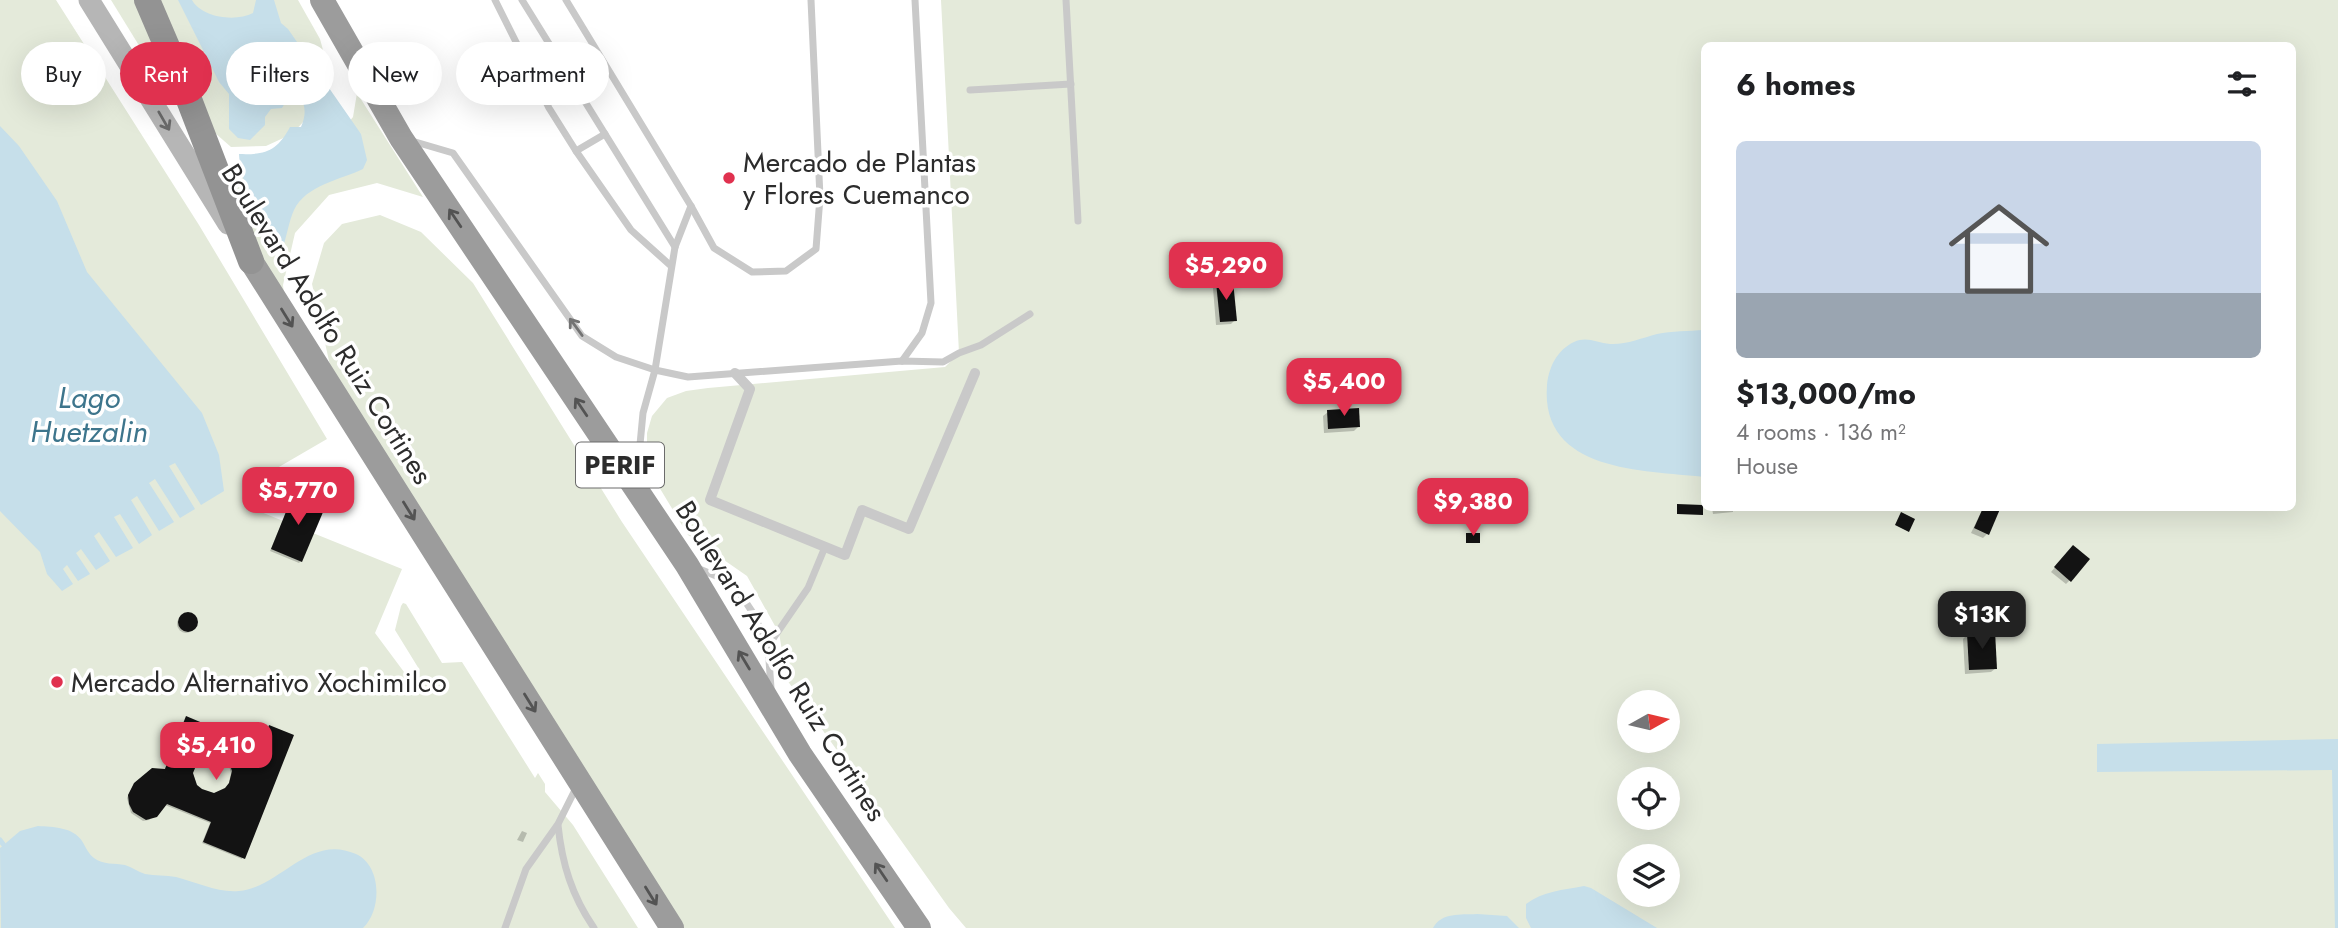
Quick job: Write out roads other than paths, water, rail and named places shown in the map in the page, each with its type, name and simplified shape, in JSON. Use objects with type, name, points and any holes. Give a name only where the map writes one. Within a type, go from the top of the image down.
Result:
[{"type":"highway","points":[[147,0],[183,84],[251,261]]},
{"type":"highway","name":"Boulevard Adolfo Ruiz Cortines","points":[[322,0],[401,138],[687,565],[800,754],[919,928]]},
{"type":"highway","name":"Boulevard Adolfo Ruiz Cortines","points":[[251,261],[672,928]]},
{"type":"main road","name":"Boulevard Adolfo Ruiz Cortines","points":[[89,0],[251,261]]},
{"type":"street","points":[[735,373],[750,389],[710,499],[845,555],[862,510],[909,529],[975,373]]},
{"type":"lane","points":[[495,0],[516,42]]},
{"type":"lane","points":[[522,0],[548,42]]},
{"type":"lane","points":[[566,0],[714,248],[752,272],[786,271],[816,249],[820,197],[810,0]]},
{"type":"lane","points":[[902,361],[922,333],[931,303],[915,0]]},
{"type":"lane","points":[[1066,0],[1078,221]]},
{"type":"lane","points":[[970,90],[1071,84]]},
{"type":"lane","points":[[549,105],[576,151],[631,230],[671,266]]},
{"type":"lane","points":[[587,105],[675,247]]},
{"type":"lane","points":[[576,151],[605,134]]},
{"type":"lane","points":[[401,138],[453,153],[582,336],[616,357],[655,370],[688,377],[902,361],[943,362],[981,345],[1030,314]]},
{"type":"lane","points":[[645,503],[639,455],[643,413],[655,370],[675,247],[691,206]]},
{"type":"lane","points":[[768,646],[808,588],[825,547]]},
{"type":"lane","points":[[687,565],[733,583],[753,613],[768,646],[772,706]]},
{"type":"lane","points":[[505,928],[526,869],[558,824],[579,782]]},
{"type":"lane","points":[[558,824],[566,874],[581,908],[594,928]]},
{"type":"water","points":[[178,0],[192,0],[203,11],[229,18],[253,13],[256,0],[274,0],[281,23],[297,42],[226,42],[226,90],[212,68],[212,42],[199,42]]},
{"type":"water","points":[[334,95],[361,134],[367,160],[363,169],[324,184],[299,202],[292,214],[283,247],[275,244],[252,200],[243,178],[239,154],[257,154],[270,150],[290,127],[301,127],[305,111],[304,105],[334,105]]},
{"type":"water","points":[[229,105],[284,105],[282,108],[271,109],[265,117],[265,125],[250,140],[238,138],[229,129]]},
{"type":"water","name":"Lago Huetzalin","points":[[0,126],[19,146],[57,201],[87,272],[202,413],[219,455],[224,491],[201,505],[175,463],[169,466],[195,509],[180,518],[155,479],[149,483],[174,522],[159,531],[137,496],[131,500],[152,535],[139,544],[120,514],[114,517],[133,548],[116,557],[99,532],[94,536],[110,561],[96,570],[81,549],[76,553],[90,574],[78,581],[67,565],[63,569],[73,584],[62,591],[47,574],[40,552],[0,511]]},
{"type":"water","points":[[1701,330],[1701,477],[1626,468],[1600,461],[1578,451],[1560,436],[1549,414],[1547,385],[1550,372],[1555,360],[1568,345],[1583,340],[1622,343],[1663,333]]},
{"type":"water","points":[[2338,739],[2338,928],[2335,928],[2332,770],[2097,772],[2097,744]]},
{"type":"water","points":[[38,826],[73,833],[92,857],[101,862],[125,865],[145,874],[176,877],[231,891],[254,887],[268,881],[309,855],[339,849],[356,854],[371,868],[376,889],[374,911],[363,928],[1,928],[0,848],[20,831]]},
{"type":"water","points":[[1584,886],[1591,888],[1617,904],[1617,907],[1622,907],[1657,928],[1531,928],[1526,918],[1526,904],[1561,890]]},
{"type":"water","points":[[1477,914],[1507,916],[1519,928],[1433,928],[1446,917]]},
{"type":"waterway","points":[[0,840],[3,844]]},
{"type":"place","name":"Mercado de Plantas y Flores Cuemanco","points":[[729,178]]},
{"type":"place","name":"Mercado Alternativo Xochimilco","points":[[57,682]]}]
